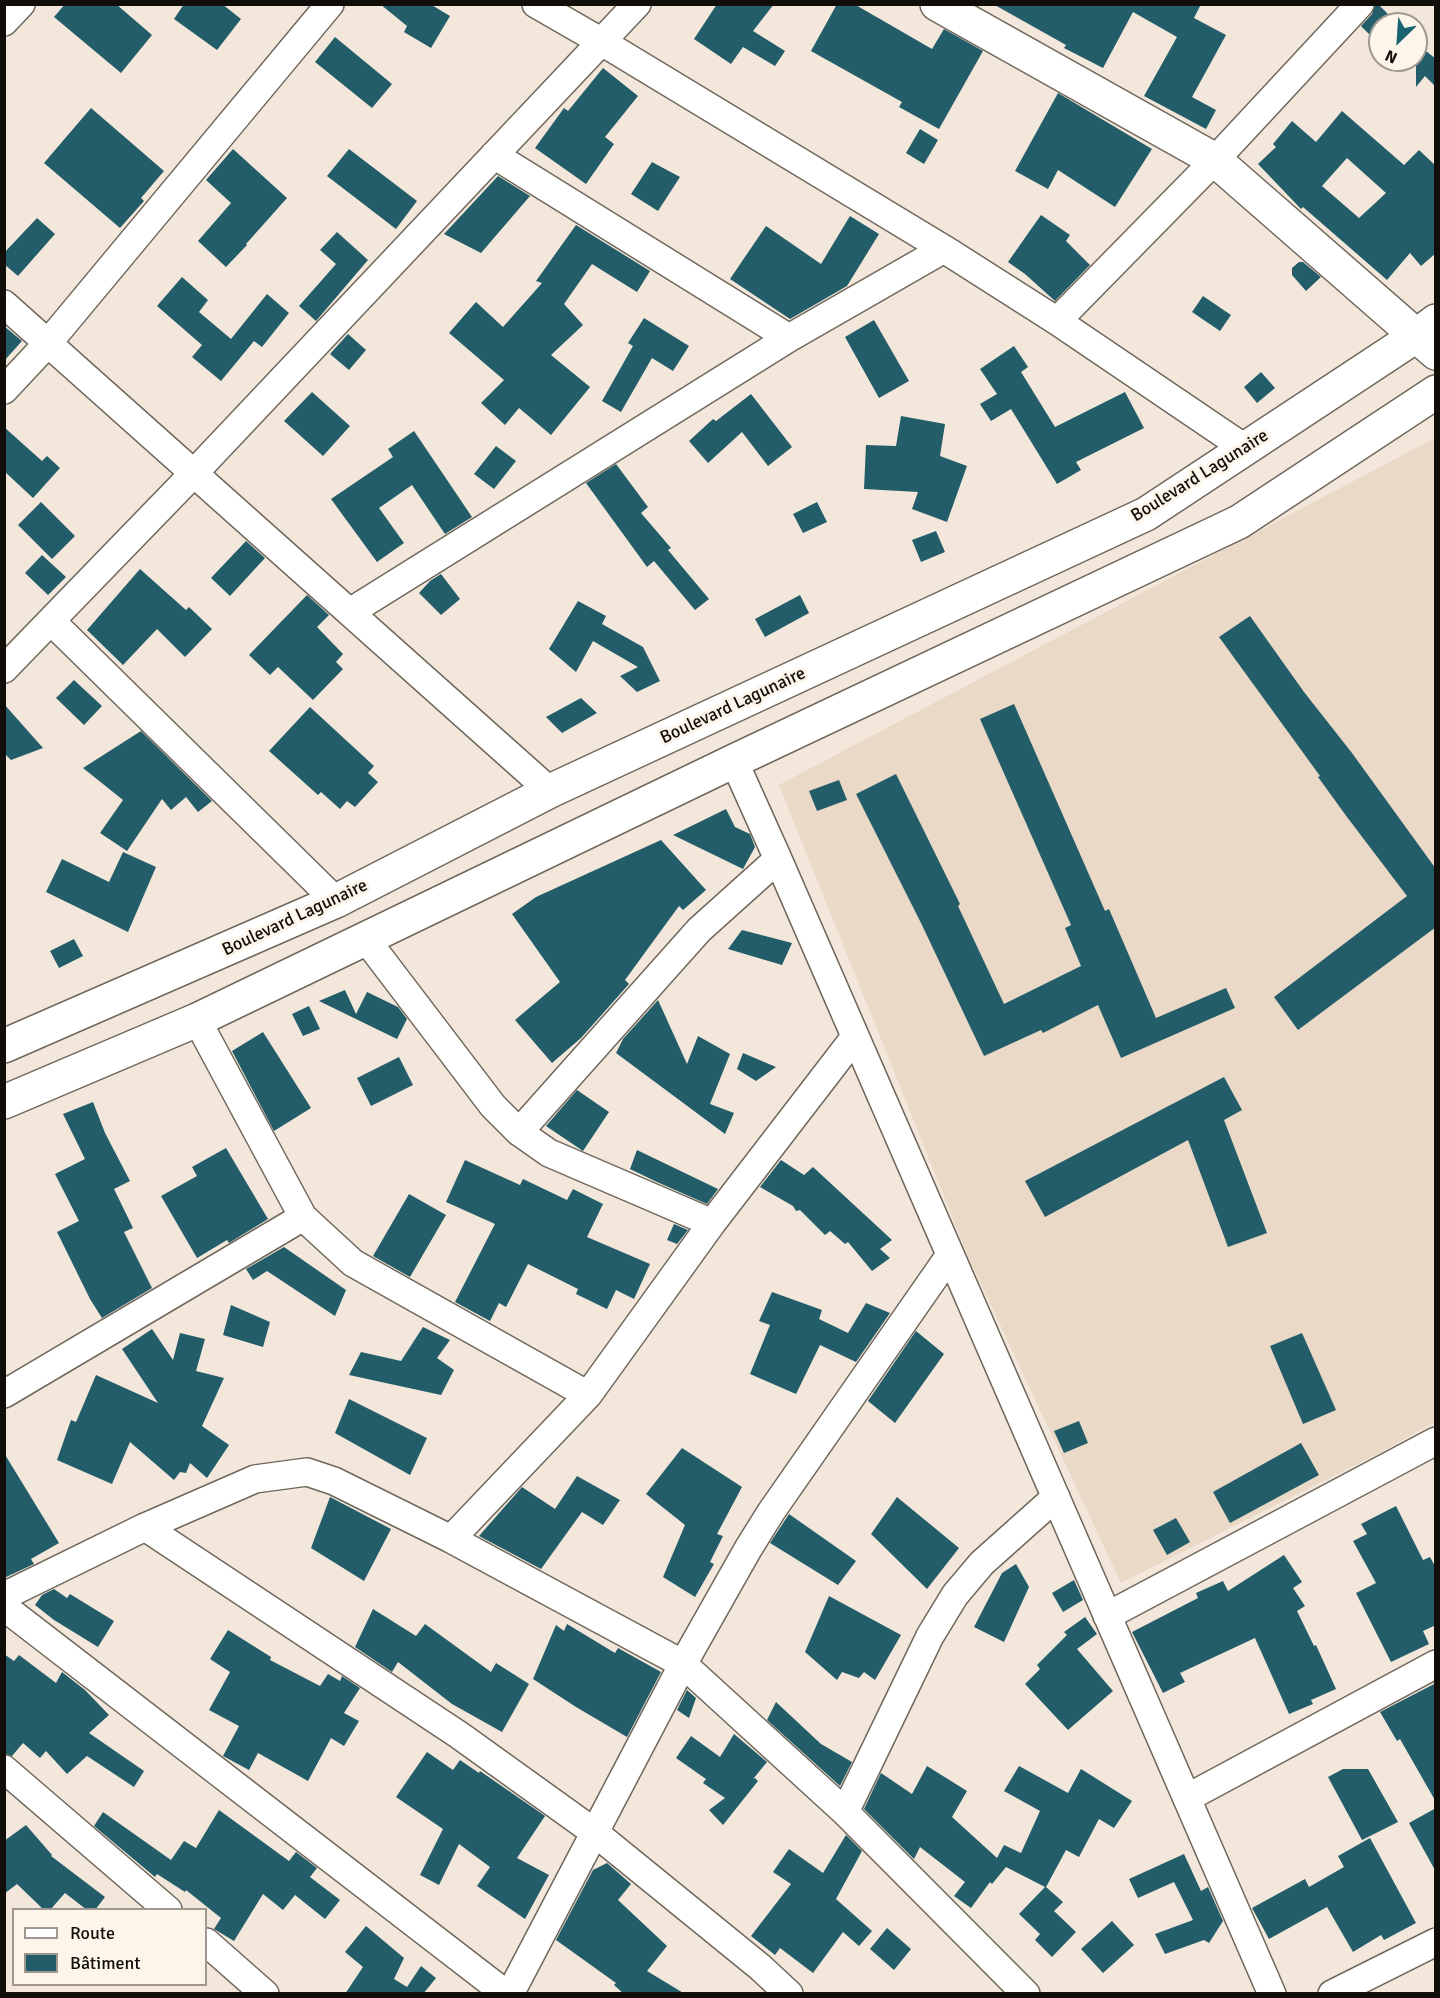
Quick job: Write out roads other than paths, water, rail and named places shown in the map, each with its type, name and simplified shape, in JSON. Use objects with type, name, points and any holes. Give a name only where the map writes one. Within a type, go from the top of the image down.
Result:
[{"type":"main road","points":[[938,4],[1215,160],[1429,337]]},
{"type":"main road","name":"Boulevard Lagunaire","points":[[4,1046],[336,902],[550,791],[1146,514],[1246,448],[1429,337]]},
{"type":"main road","points":[[4,1102],[197,1020],[734,761],[1239,522],[1436,392]]},
{"type":"street","points":[[4,22],[21,4]]},
{"type":"street","points":[[4,390],[48,343],[330,4]]},
{"type":"street","points":[[536,4],[944,249],[1057,321],[1246,448]]},
{"type":"street","points":[[4,669],[194,473],[637,4]]},
{"type":"street","points":[[1057,321],[1215,160],[1358,5]]},
{"type":"street","points":[[494,154],[789,338]]},
{"type":"street","points":[[350,612],[789,338],[944,249]]},
{"type":"street","points":[[4,304],[550,791]]},
{"type":"street","points":[[51,621],[336,902]]},
{"type":"street","points":[[734,761],[1272,1994]]},
{"type":"street","points":[[519,1132],[699,930],[778,859]]},
{"type":"street","points":[[366,938],[493,1106],[519,1132],[549,1153],[712,1223]]},
{"type":"street","points":[[197,1020],[303,1217],[353,1263],[588,1395]]},
{"type":"street","points":[[451,1539],[588,1395],[712,1223],[855,1037]]},
{"type":"street","points":[[4,1394],[303,1217]]},
{"type":"street","points":[[4,1607],[508,1994],[683,1664],[747,1549],[950,1255]]},
{"type":"street","points":[[1107,1616],[1436,1441]]},
{"type":"street","points":[[4,1596],[145,1527],[255,1479],[307,1472],[334,1481],[451,1539],[683,1664],[845,1812],[1018,1991]]},
{"type":"street","points":[[845,1812],[930,1636],[955,1595],[982,1563],[1056,1497]]},
{"type":"street","points":[[145,1527],[459,1735],[594,1832],[789,1994]]},
{"type":"street","points":[[1187,1798],[1436,1664]]},
{"type":"street","points":[[4,1769],[166,1908]]},
{"type":"street","points":[[1332,1994],[1436,1942]]},
{"type":"street","points":[[207,1943],[266,1994]]}]
